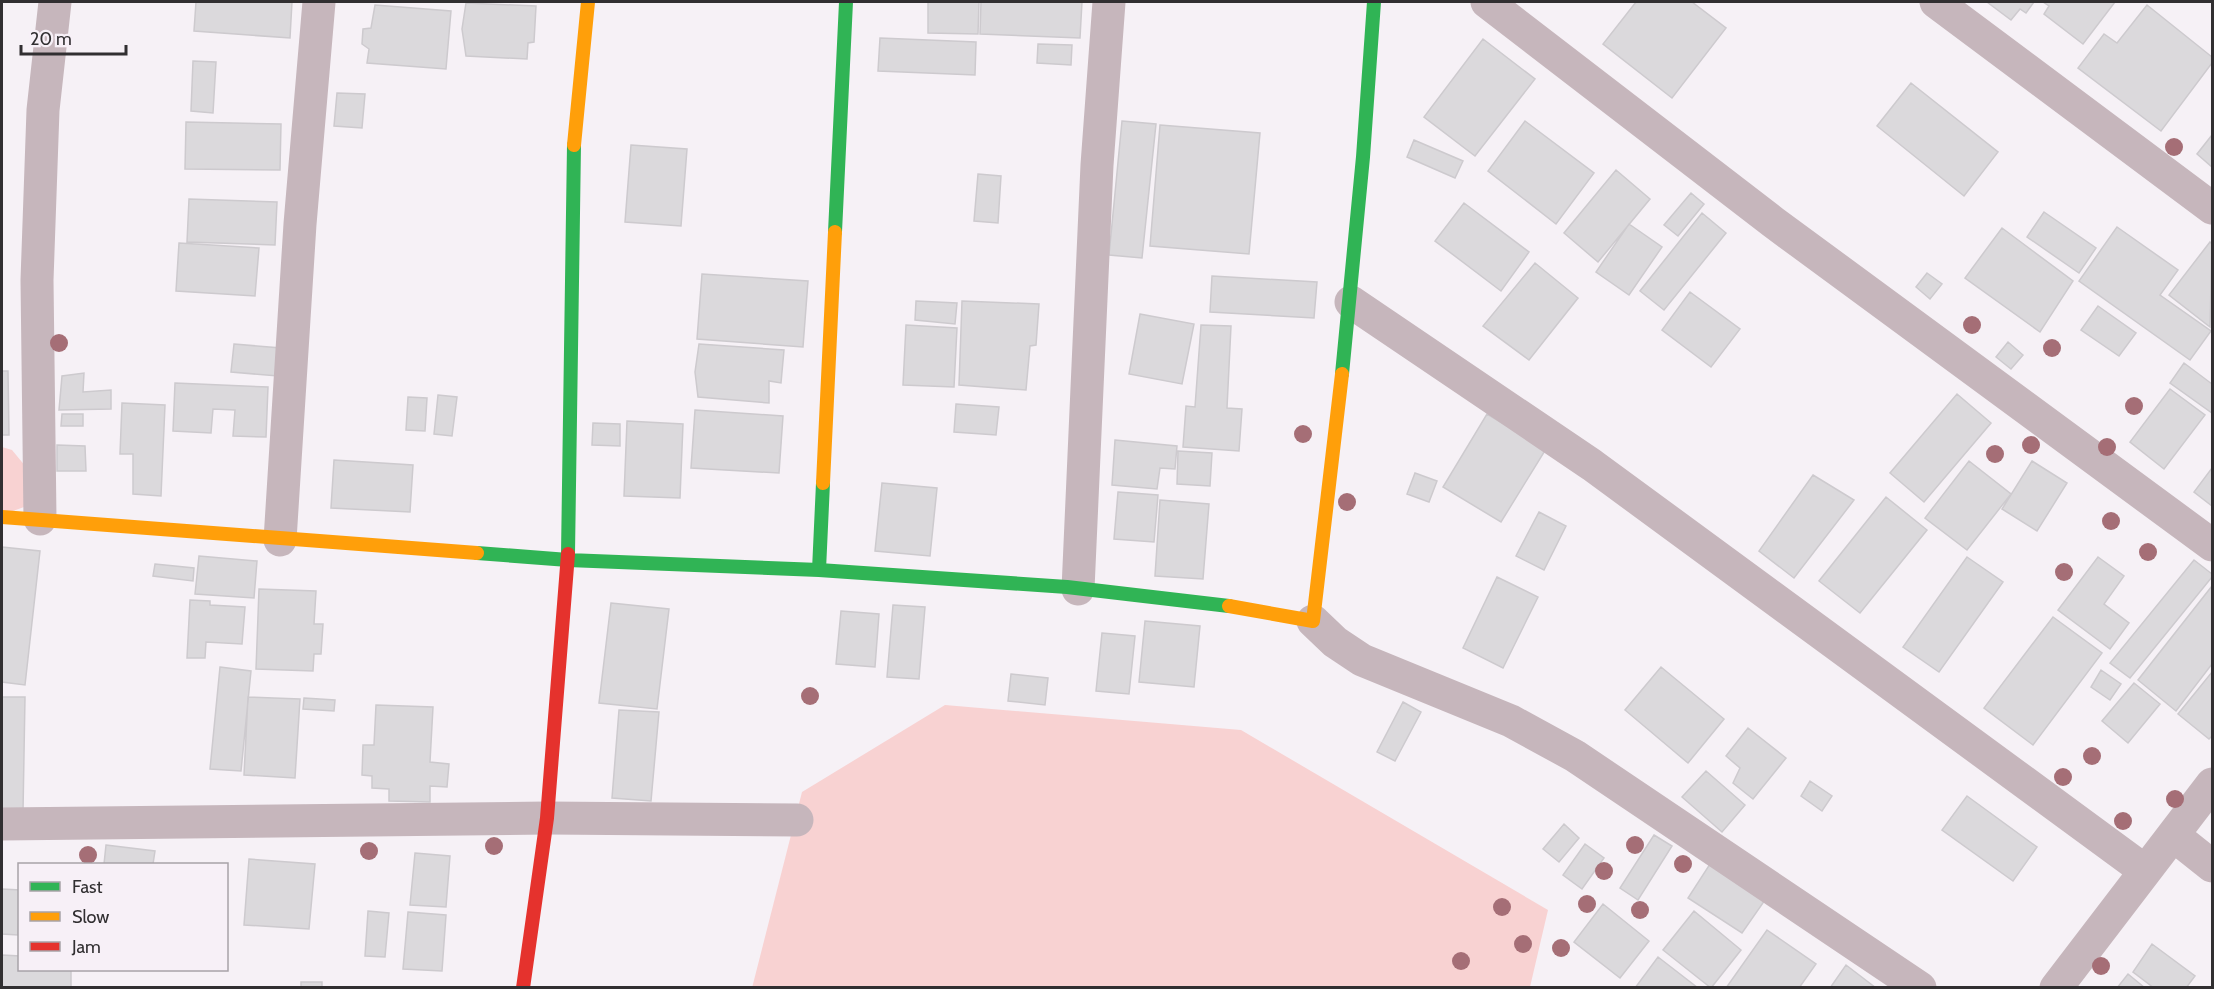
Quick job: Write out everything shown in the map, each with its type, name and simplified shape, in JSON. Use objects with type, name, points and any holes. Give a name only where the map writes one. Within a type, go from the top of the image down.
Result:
[{"type":"street","points":[[40,519],[37,280],[43,110],[55,2]]},
{"type":"street","points":[[280,540],[300,224],[319,2]]},
{"type":"street","points":[[523,987],[547,818],[568,560],[574,145],[588,2]]},
{"type":"street","points":[[819,570],[846,2]]},
{"type":"street","points":[[1078,589],[1097,165],[1109,2]]},
{"type":"street","points":[[1313,621],[1351,302],[1366,133],[1374,2]]},
{"type":"street","points":[[1486,2],[1773,222],[2212,545]]},
{"type":"street","points":[[1936,2],[2212,208]]},
{"type":"street","points":[[1351,302],[1592,465],[2144,870]]},
{"type":"street","points":[[2,517],[280,540],[568,560],[819,570],[1078,589],[1238,605],[1313,621],[1335,642],[1362,660],[1511,721],[1575,756],[1920,987]]},
{"type":"street","points":[[2056,987],[2212,784]]},
{"type":"street","points":[[2,824],[547,818],[797,820]]},
{"type":"street","points":[[2173,835],[2212,866]]},
{"type":"shaded area","points":[[2,447],[12,450],[31,473],[24,507],[2,515]]},
{"type":"shaded area","points":[[945,705],[1241,730],[1548,910],[1530,987],[752,988],[802,792]]},
{"type":"building","points":[[196,2],[292,2],[290,38],[194,31]]},
{"type":"building","points":[[928,2],[979,2],[978,34],[928,33]]},
{"type":"building","points":[[981,2],[1082,2],[1080,38],[980,34]]},
{"type":"building","points":[[1636,2],[1692,2],[1726,28],[1672,98],[1603,44]]},
{"type":"building","points":[[1987,2],[2034,2],[2026,13],[2020,9],[2011,20]]},
{"type":"building","points":[[2043,2],[2115,2],[2083,44],[2044,14],[2049,6]]},
{"type":"building","points":[[466,3],[536,6],[534,42],[528,43],[527,59],[466,56],[462,29]]},
{"type":"building","points":[[375,5],[451,11],[446,69],[367,63],[369,49],[362,44],[363,29],[371,28]]},
{"type":"building","points":[[2147,5],[2212,57],[2212,63],[2161,131],[2078,68],[2104,34],[2117,43]]},
{"type":"building","points":[[880,38],[976,42],[975,75],[878,71]]},
{"type":"building","points":[[1483,39],[1535,79],[1475,156],[1424,117]]},
{"type":"building","points":[[1038,44],[1072,45],[1071,65],[1037,63]]},
{"type":"building","points":[[193,61],[216,62],[213,113],[191,111]]},
{"type":"building","points":[[1911,83],[1998,152],[1964,196],[1877,126]]},
{"type":"building","points":[[337,93],[365,94],[362,128],[334,126]]},
{"type":"building","points":[[1122,121],[1156,124],[1142,258],[1109,255]]},
{"type":"building","points":[[1525,121],[1594,173],[1556,224],[1488,171]]},
{"type":"building","points":[[186,122],[281,124],[280,170],[185,169]]},
{"type":"building","points":[[1160,125],[1260,133],[1249,254],[1150,246]]},
{"type":"building","points":[[2212,135],[2212,167],[2197,154]]},
{"type":"building","points":[[1414,140],[1463,161],[1455,178],[1407,157]]},
{"type":"building","points":[[631,145],[687,149],[681,226],[625,222]]},
{"type":"building","points":[[1616,170],[1650,199],[1598,262],[1564,233]]},
{"type":"building","points":[[978,174],[1001,176],[998,223],[974,221]]},
{"type":"building","points":[[1691,193],[1704,204],[1678,236],[1664,225]]},
{"type":"building","points":[[189,199],[277,202],[275,245],[187,242]]},
{"type":"building","points":[[1464,203],[1529,252],[1501,291],[1435,241]]},
{"type":"building","points":[[2044,212],[2096,248],[2079,273],[2027,237]]},
{"type":"building","points":[[1702,213],[1726,233],[1664,310],[1640,291]]},
{"type":"building","points":[[1629,224],[1662,247],[1629,295],[1596,272]]},
{"type":"building","points":[[2117,227],[2178,270],[2160,295],[2211,331],[2190,360],[2079,281]]},
{"type":"building","points":[[2002,228],[2073,281],[2040,332],[1965,278]]},
{"type":"building","points":[[2210,242],[2212,244],[2210,327],[2169,295]]},
{"type":"building","points":[[179,243],[259,248],[255,296],[176,291]]},
{"type":"building","points":[[1535,263],[1578,298],[1529,360],[1483,326]]},
{"type":"building","points":[[1927,273],[1942,284],[1930,299],[1916,287]]},
{"type":"building","points":[[702,274],[808,281],[803,347],[697,339]]},
{"type":"building","points":[[1212,276],[1317,282],[1314,318],[1210,312]]},
{"type":"building","points":[[1690,292],[1740,329],[1711,367],[1662,330]]},
{"type":"building","points":[[916,301],[957,303],[955,324],[915,320]]},
{"type":"building","points":[[962,301],[1039,304],[1036,345],[1030,346],[1026,390],[959,385]]},
{"type":"building","points":[[2098,306],[2136,333],[2119,356],[2081,330]]},
{"type":"building","points":[[1140,314],[1194,324],[1182,384],[1129,374]]},
{"type":"building","points":[[906,325],[957,328],[954,387],[903,385]]},
{"type":"building","points":[[1201,325],[1231,326],[1227,408],[1242,409],[1239,451],[1183,447],[1186,406],[1195,407]]},
{"type":"building","points":[[2008,342],[2023,355],[2011,369],[1996,357]]},
{"type":"building","points":[[234,344],[281,348],[278,376],[231,372]]},
{"type":"building","points":[[699,344],[784,350],[781,383],[769,381],[769,403],[698,397],[695,372]]},
{"type":"building","points":[[2184,363],[2212,384],[2212,413],[2170,383]]},
{"type":"building","points":[[2,371],[8,371],[9,435],[2,435]]},
{"type":"building","points":[[84,373],[83,392],[111,390],[111,409],[59,410],[62,376]]},
{"type":"building","points":[[175,383],[268,387],[266,437],[233,436],[235,410],[213,409],[211,433],[173,431]]},
{"type":"building","points":[[2170,389],[2205,415],[2164,469],[2130,442]]},
{"type":"building","points":[[1957,394],[1991,423],[1924,502],[1890,473]]},
{"type":"building","points":[[438,395],[457,397],[452,436],[434,434]]},
{"type":"building","points":[[408,397],[427,398],[425,431],[406,430]]},
{"type":"building","points":[[122,403],[165,405],[161,496],[133,494],[133,454],[120,454]]},
{"type":"building","points":[[956,404],[999,407],[996,435],[954,432]]},
{"type":"building","points":[[695,410],[783,416],[779,473],[691,468]]},
{"type":"building","points":[[62,414],[83,414],[83,426],[61,426]]},
{"type":"building","points":[[1487,414],[1546,449],[1501,522],[1443,487]]},
{"type":"building","points":[[627,421],[683,424],[680,498],[624,496]]},
{"type":"building","points":[[593,423],[620,424],[620,446],[592,445]]},
{"type":"building","points":[[1115,440],[1177,446],[1175,469],[1160,468],[1157,489],[1112,485]]},
{"type":"building","points":[[57,445],[85,446],[86,471],[57,471]]},
{"type":"building","points":[[1178,451],[1212,453],[1210,486],[1177,484]]},
{"type":"building","points":[[334,460],[413,465],[410,512],[331,508]]},
{"type":"building","points":[[1969,461],[2011,494],[1967,550],[1925,518]]},
{"type":"building","points":[[2032,461],[2067,483],[2037,531],[2002,509]]},
{"type":"building","points":[[2212,468],[2212,506],[2194,492]]},
{"type":"building","points":[[1415,473],[1437,481],[1429,502],[1407,494]]},
{"type":"building","points":[[1813,475],[1854,500],[1794,578],[1759,551]]},
{"type":"building","points":[[882,483],[937,488],[930,556],[875,551]]},
{"type":"building","points":[[1118,492],[1158,495],[1154,542],[1114,539]]},
{"type":"building","points":[[1886,497],[1927,530],[1860,613],[1819,581]]},
{"type":"building","points":[[1160,500],[1209,504],[1203,579],[1155,576]]},
{"type":"building","points":[[1539,512],[1566,526],[1544,570],[1516,556]]},
{"type":"building","points":[[2,547],[40,551],[25,685],[2,682]]},
{"type":"building","points":[[199,556],[257,561],[254,598],[195,594]]},
{"type":"building","points":[[1967,557],[2003,582],[1939,672],[1903,647]]},
{"type":"building","points":[[2098,557],[2124,576],[2104,604],[2129,623],[2110,649],[2058,610]]},
{"type":"building","points":[[2194,560],[2212,574],[2212,577],[2130,678],[2110,663]]},
{"type":"building","points":[[155,564],[194,568],[193,581],[153,576]]},
{"type":"building","points":[[1497,577],[1538,597],[1503,668],[1463,648]]},
{"type":"building","points":[[2212,586],[2212,664],[2176,711],[2138,680]]},
{"type":"building","points":[[259,589],[316,591],[314,624],[323,624],[321,654],[314,654],[313,671],[256,669]]},
{"type":"building","points":[[190,600],[210,601],[210,605],[245,607],[242,644],[206,642],[205,658],[187,658]]},
{"type":"building","points":[[611,603],[669,609],[657,709],[599,703]]},
{"type":"building","points":[[893,605],[925,607],[919,679],[887,677]]},
{"type":"building","points":[[841,611],[879,614],[875,667],[836,664]]},
{"type":"building","points":[[2053,617],[2102,653],[2033,745],[1984,708]]},
{"type":"building","points":[[1145,621],[1200,626],[1194,687],[1139,682]]},
{"type":"building","points":[[1102,633],[1135,636],[1129,694],[1096,691]]},
{"type":"building","points":[[220,667],[251,671],[241,771],[210,769]]},
{"type":"building","points":[[1661,667],[1724,719],[1688,763],[1625,710]]},
{"type":"building","points":[[2101,670],[2121,684],[2110,700],[2091,687]]},
{"type":"building","points":[[2212,672],[2212,736],[2209,739],[2178,714]]},
{"type":"building","points":[[1011,674],[1048,678],[1045,705],[1008,701]]},
{"type":"building","points":[[2134,683],[2160,704],[2128,743],[2102,721]]},
{"type":"building","points":[[2,697],[25,697],[23,812],[2,812]]},
{"type":"building","points":[[248,697],[300,699],[295,778],[244,775]]},
{"type":"building","points":[[304,698],[335,700],[334,711],[303,709]]},
{"type":"building","points":[[1403,702],[1421,712],[1395,761],[1377,752]]},
{"type":"building","points":[[376,705],[433,707],[430,762],[449,764],[447,787],[430,786],[430,802],[389,801],[389,789],[372,788],[372,776],[362,775],[363,745],[374,745]]},
{"type":"building","points":[[619,710],[659,712],[651,801],[612,798]]},
{"type":"building","points":[[1748,728],[1786,758],[1753,799],[1733,783],[1740,768],[1726,756]]},
{"type":"building","points":[[1706,771],[1745,805],[1722,832],[1682,797]]},
{"type":"building","points":[[1810,781],[1832,796],[1822,811],[1801,796]]},
{"type":"building","points":[[1967,796],[2037,847],[2013,881],[1942,830]]},
{"type":"building","points":[[1564,824],[1579,838],[1559,862],[1543,849]]},
{"type":"building","points":[[1654,835],[1672,846],[1638,900],[1620,888]]},
{"type":"building","points":[[1585,844],[1604,858],[1582,889],[1563,875]]},
{"type":"building","points":[[106,845],[155,851],[153,863],[104,863]]},
{"type":"building","points":[[415,853],[450,856],[446,907],[410,905]]},
{"type":"building","points":[[249,859],[315,864],[309,929],[244,925]]},
{"type":"building","points":[[1710,864],[1765,900],[1742,933],[1688,898]]},
{"type":"building","points":[[2,889],[18,890],[18,935],[2,934]]},
{"type":"building","points":[[1603,904],[1649,941],[1620,978],[1574,942]]},
{"type":"building","points":[[368,911],[389,913],[385,957],[365,956]]},
{"type":"building","points":[[1694,911],[1741,950],[1711,988],[1663,950]]},
{"type":"building","points":[[408,912],[446,915],[442,971],[403,969]]},
{"type":"building","points":[[1767,930],[1816,964],[1799,988],[1726,988]]},
{"type":"building","points":[[2152,944],[2195,976],[2186,988],[2154,988],[2133,972]]},
{"type":"building","points":[[2,955],[18,956],[18,971],[71,971],[71,988],[2,988]]},
{"type":"building","points":[[1658,957],[1698,988],[1635,988]]},
{"type":"building","points":[[1846,965],[1876,988],[1830,988]]},
{"type":"building","points":[[2128,974],[2145,988],[2117,988]]},
{"type":"building","points":[[301,982],[322,982],[322,988],[301,988]]},
{"type":"traffic: fast","points":[[835,232],[846,2]]},
{"type":"traffic: fast","points":[[1342,374],[1363,157],[1374,2]]},
{"type":"traffic: fast","points":[[568,554],[574,145]]},
{"type":"traffic: fast","points":[[477,553],[568,560],[819,570],[823,483]]},
{"type":"traffic: fast","points":[[819,570],[1067,587],[1229,606]]},
{"type":"traffic: slow","points":[[574,145],[588,2]]},
{"type":"traffic: slow","points":[[823,483],[835,232]]},
{"type":"traffic: slow","points":[[1229,606],[1313,621],[1342,374]]},
{"type":"traffic: slow","points":[[2,517],[477,553]]},
{"type":"traffic: jam","points":[[523,988],[547,818],[568,554]]}]
